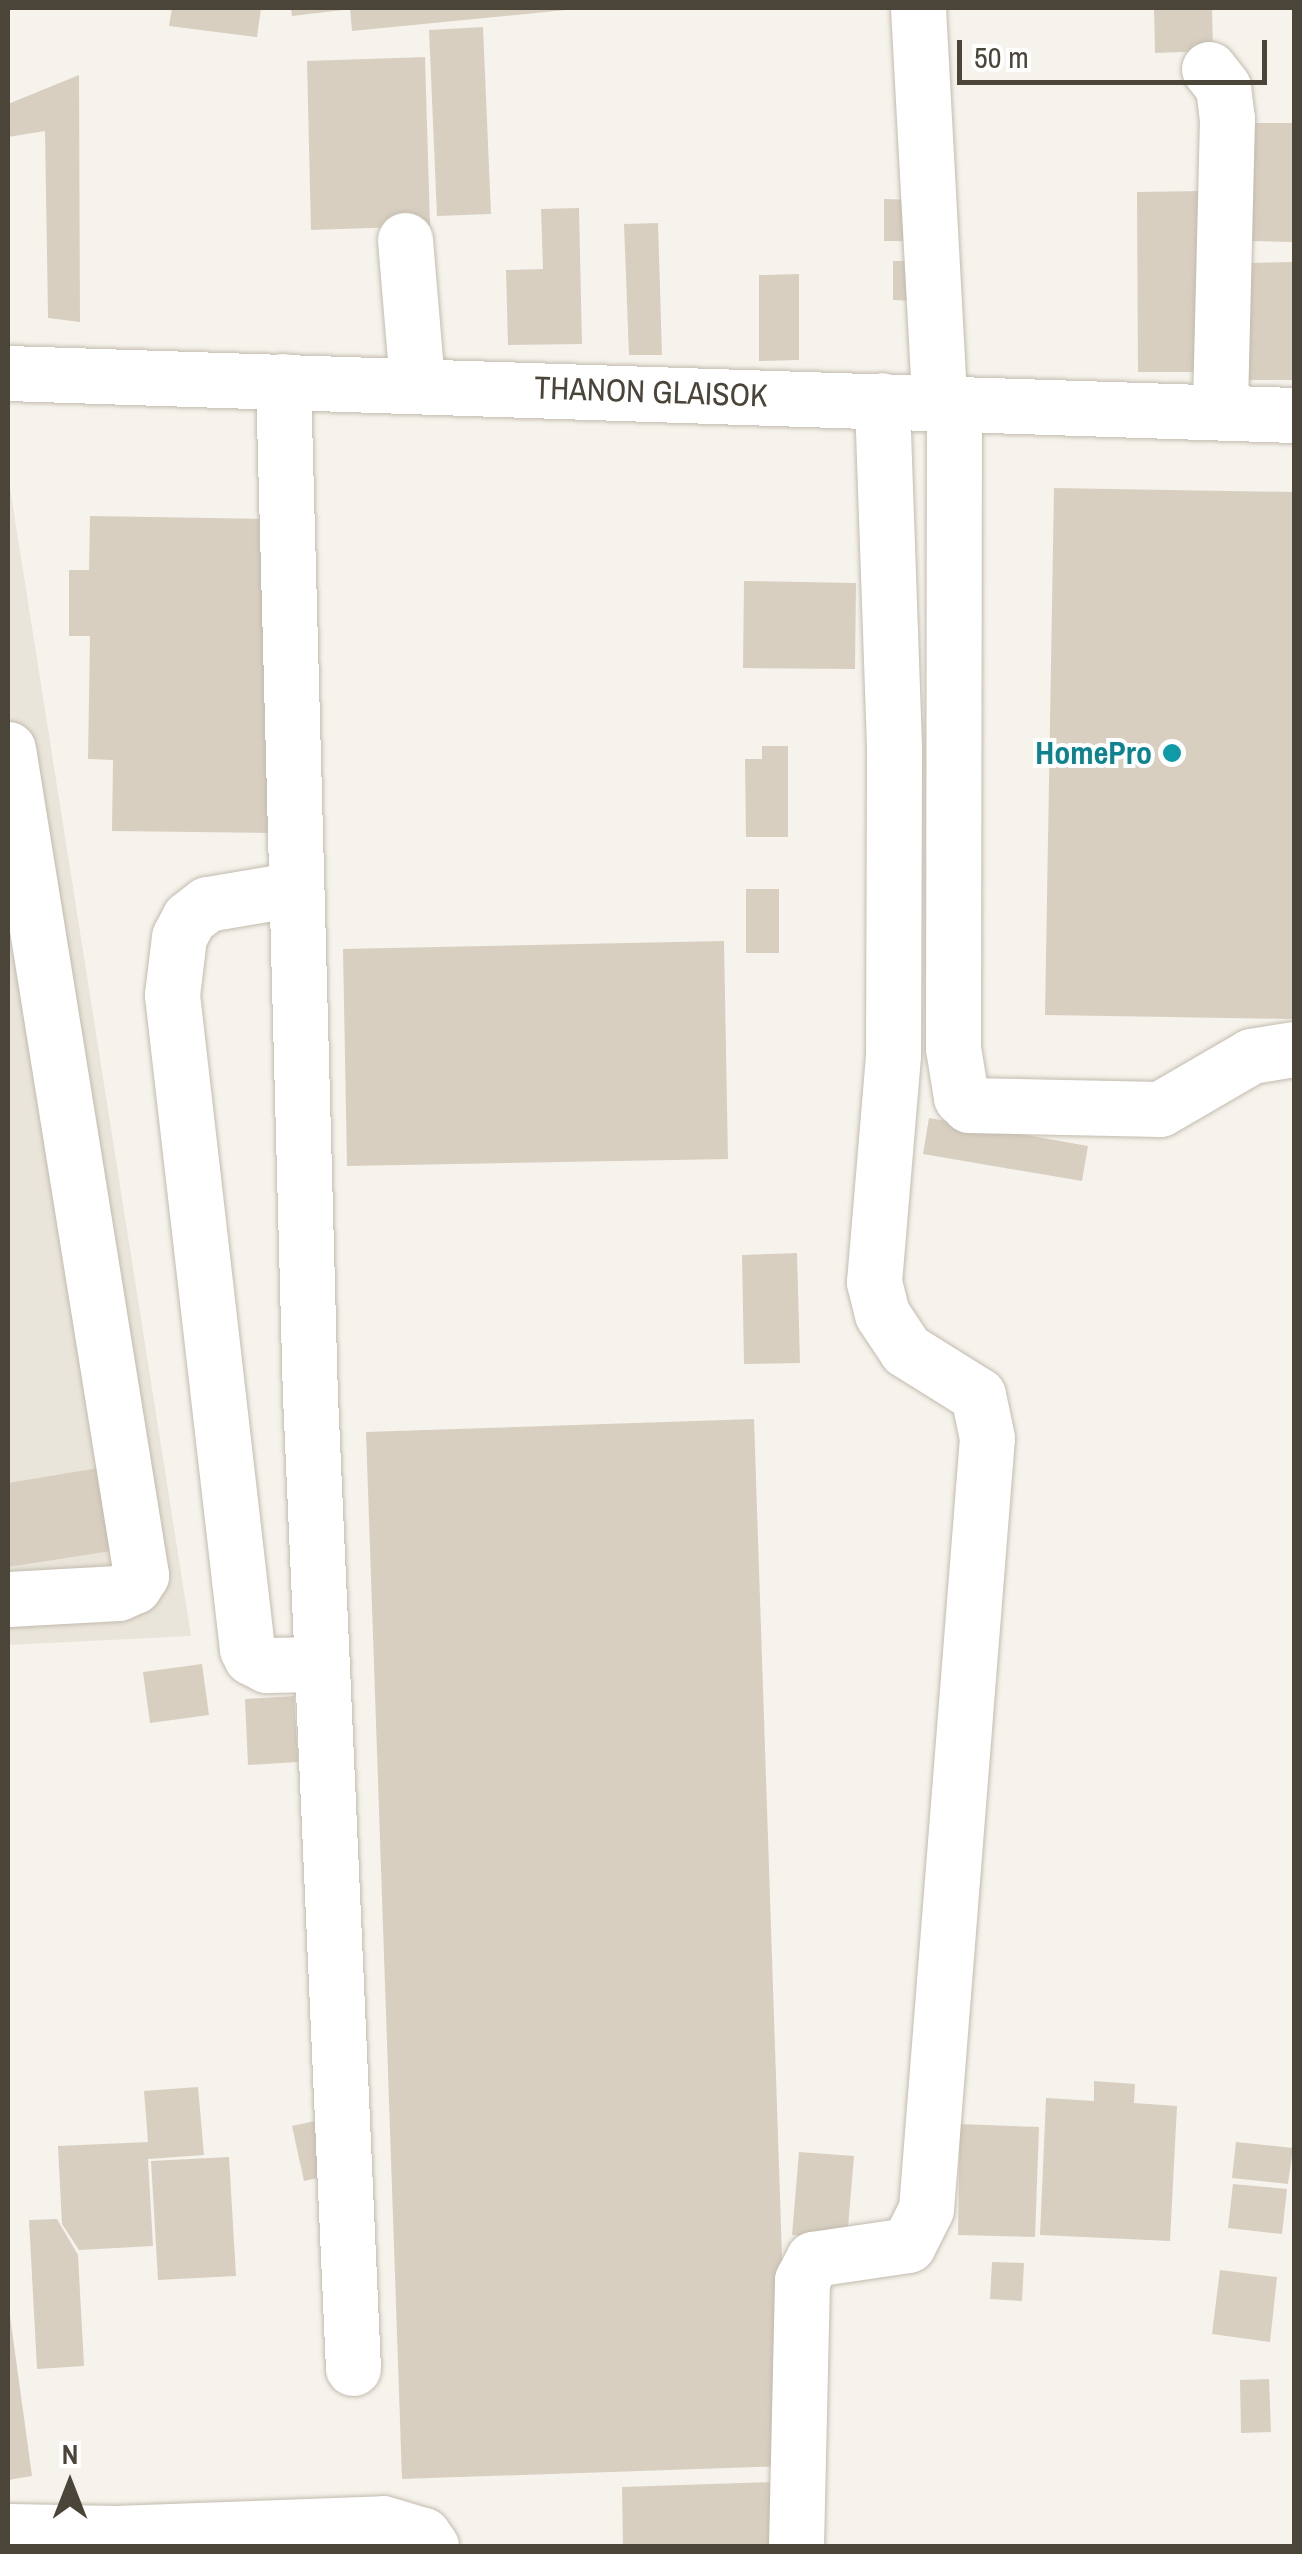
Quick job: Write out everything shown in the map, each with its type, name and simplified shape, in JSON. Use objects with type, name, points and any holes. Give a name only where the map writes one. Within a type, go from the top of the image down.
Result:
[{"type":"street","points":[[918,8],[947,402],[953,1048],[961,1097],[970,1105],[1160,1109],[1251,1056],[1294,1049]]},
{"type":"street","points":[[1210,69],[1223,87],[1227,118],[1220,412]]},
{"type":"street","points":[[406,240],[417,384]]},
{"type":"street","name":"THANON GLAISOK","points":[[8,374],[417,384],[1294,415]]},
{"type":"street","points":[[283,382],[310,1396],[353,2368]]},
{"type":"street","points":[[796,2546],[802,2280],[813,2259],[908,2245],[926,2209],[987,1438],[978,1395],[906,1350],[882,1314],[874,1282],[893,1035],[894,746],[882,400]]},
{"type":"street","points":[[8,749],[141,1576],[134,1586],[118,1593],[8,1599]]},
{"type":"street","points":[[296,889],[206,904],[189,918],[179,937],[172,995],[247,1649],[251,1657],[267,1666],[322,1664]]},
{"type":"street","points":[[8,2531],[116,2532],[383,2523],[423,2535],[431,2546]]},
{"type":"shaded area","points":[[8,475],[191,1636],[8,1645]]},
{"type":"building","points":[[172,8],[261,8],[257,37],[169,26]]},
{"type":"building","points":[[291,8],[343,8],[343,10],[292,16]]},
{"type":"building","points":[[350,8],[566,8],[566,10],[352,31]]},
{"type":"building","points":[[1154,8],[1212,8],[1213,51],[1155,53]]},
{"type":"building","points":[[483,27],[491,214],[437,216],[429,30]]},
{"type":"building","points":[[425,57],[430,226],[311,230],[307,61]]},
{"type":"building","points":[[79,75],[80,322],[48,318],[45,131],[8,137],[8,104]]},
{"type":"building","points":[[1251,123],[1294,123],[1294,242],[1249,241]]},
{"type":"building","points":[[1203,191],[1204,372],[1138,372],[1137,192]]},
{"type":"building","points":[[884,199],[916,200],[915,241],[884,241]]},
{"type":"building","points":[[579,208],[582,344],[508,345],[506,270],[543,269],[541,209]]},
{"type":"building","points":[[658,223],[662,355],[629,355],[624,224]]},
{"type":"building","points":[[893,261],[920,261],[920,301],[893,300]]},
{"type":"building","points":[[1294,262],[1294,380],[1247,380],[1246,263]]},
{"type":"building","points":[[799,274],[799,360],[759,361],[759,275]]},
{"type":"building","name":"HomePro","points":[[1054,488],[1294,492],[1294,1019],[1045,1015]]},
{"type":"building","points":[[90,516],[271,519],[282,833],[112,831],[113,760],[88,759],[90,636],[69,636],[69,570],[89,570]]},
{"type":"building","points":[[744,581],[856,583],[855,669],[743,668]]},
{"type":"building","points":[[762,746],[788,746],[788,837],[746,837],[745,759],[762,759]]},
{"type":"building","points":[[746,889],[779,889],[779,953],[746,953]]},
{"type":"building","points":[[724,941],[728,1159],[347,1166],[343,949]]},
{"type":"building","points":[[929,1118],[1088,1146],[1082,1181],[923,1154]]},
{"type":"building","points":[[797,1253],[800,1363],[744,1364],[742,1255]]},
{"type":"building","points":[[754,1419],[789,2466],[402,2479],[366,1432]]},
{"type":"building","points":[[110,1466],[124,1549],[8,1567],[8,1483]]},
{"type":"building","points":[[202,1664],[209,1715],[150,1723],[143,1672]]},
{"type":"building","points":[[294,1696],[298,1762],[248,1765],[245,1699]]},
{"type":"building","points":[[1094,2081],[1135,2084],[1134,2103],[1177,2106],[1170,2241],[1040,2235],[1046,2098],[1094,2101]]},
{"type":"building","points":[[198,2087],[204,2155],[148,2159],[153,2246],[79,2250],[62,2224],[58,2146],[148,2142],[144,2091]]},
{"type":"building","points":[[324,2119],[335,2174],[304,2181],[292,2126]]},
{"type":"building","points":[[960,2124],[1039,2127],[1035,2237],[958,2235]]},
{"type":"building","points":[[1236,2142],[1293,2148],[1288,2184],[1232,2178]]},
{"type":"building","points":[[799,2152],[854,2156],[847,2239],[792,2235]]},
{"type":"building","points":[[229,2157],[236,2276],[158,2280],[151,2161]]},
{"type":"building","points":[[1233,2184],[1287,2189],[1282,2234],[1228,2228]]},
{"type":"building","points":[[57,2219],[78,2255],[84,2366],[37,2369],[29,2220]]},
{"type":"building","points":[[992,2262],[1024,2263],[1022,2301],[990,2299]]},
{"type":"building","points":[[1220,2270],[1277,2277],[1270,2342],[1212,2334]]},
{"type":"building","points":[[8,2317],[32,2476],[8,2480]]},
{"type":"building","points":[[1269,2379],[1271,2432],[1241,2433],[1240,2380]]},
{"type":"building","points":[[775,2482],[776,2546],[623,2546],[622,2487]]},
{"type":"place","name":"HomePro","points":[[1172,753]]}]
